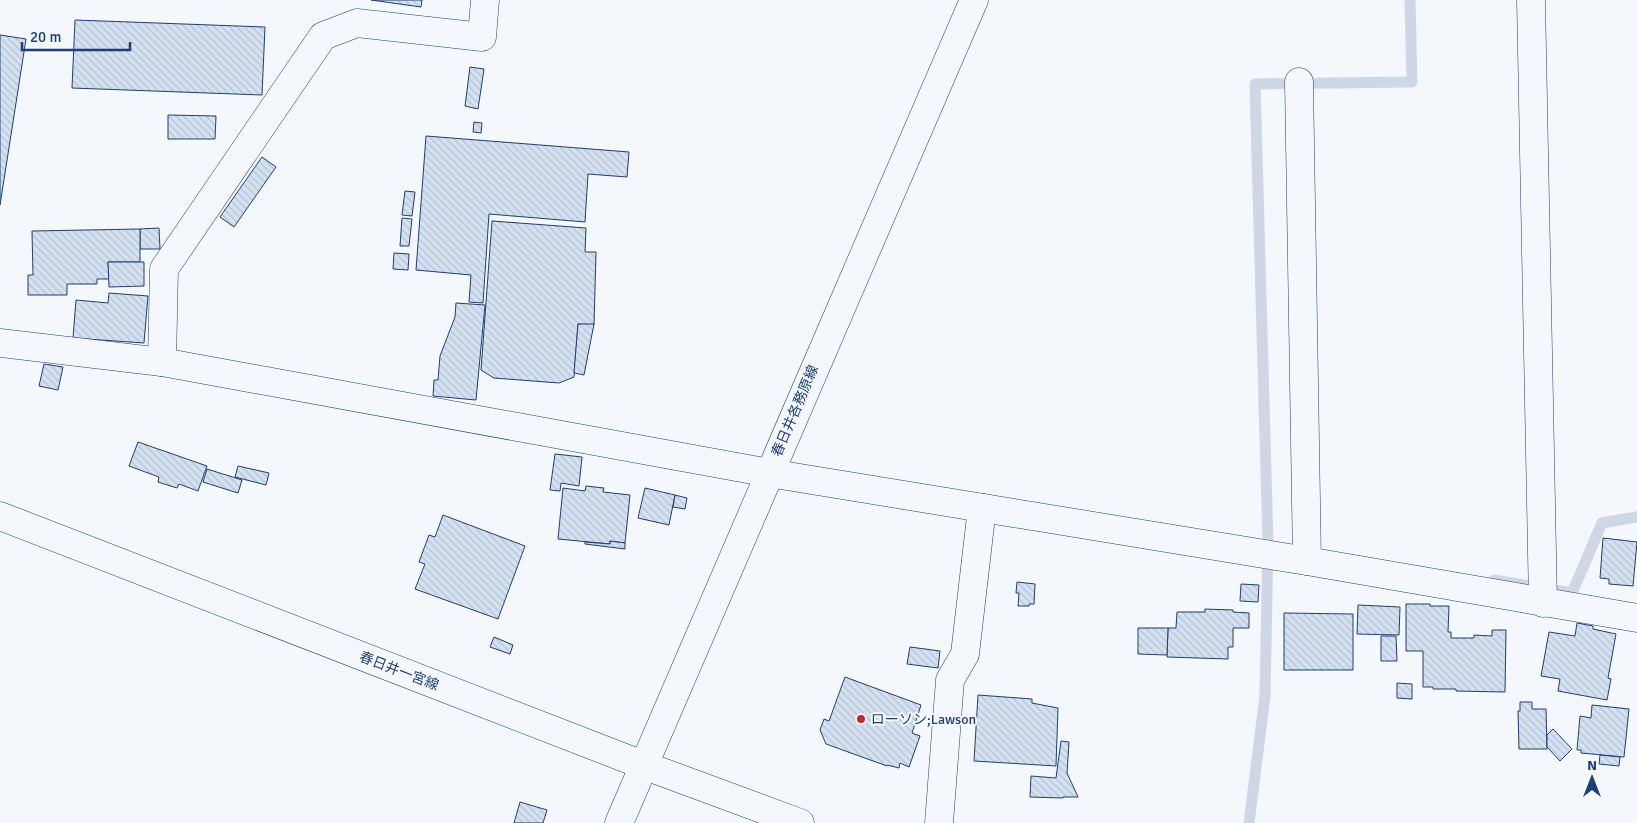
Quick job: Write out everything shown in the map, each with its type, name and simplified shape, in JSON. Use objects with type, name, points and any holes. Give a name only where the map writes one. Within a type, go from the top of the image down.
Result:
[{"type":"street","points":[[162,362],[164,269],[323,36],[357,23],[482,37],[485,0]]},
{"type":"street","name":"春日井各務原線","points":[[619,823],[974,0]]},
{"type":"street","points":[[1532,0],[1543,602]]},
{"type":"street","points":[[1298,82],[1307,561]]},
{"type":"street","points":[[0,343],[162,362],[769,473],[1307,561],[1637,618]]},
{"type":"street","points":[[939,823],[950,680],[965,654],[982,508]]},
{"type":"street","name":"春日井一宮線","points":[[0,516],[643,765],[800,823]]},
{"type":"building","points":[[371,0],[422,0],[421,7]]},
{"type":"building","points":[[75,20],[265,27],[262,95],[72,88]]},
{"type":"building","points":[[0,35],[26,39],[0,205]]},
{"type":"building","points":[[470,67],[484,69],[478,109],[465,106]]},
{"type":"building","points":[[168,115],[216,116],[215,139],[168,139]]},
{"type":"building","points":[[474,122],[482,123],[481,133],[473,132]]},
{"type":"building","points":[[426,136],[629,152],[627,177],[588,174],[585,222],[489,214],[483,303],[469,302],[471,275],[416,270]]},
{"type":"building","points":[[262,157],[276,167],[234,227],[220,217]]},
{"type":"building","points":[[405,191],[415,192],[412,216],[402,215]]},
{"type":"building","points":[[402,218],[412,219],[409,246],[400,246]]},
{"type":"building","points":[[492,221],[586,228],[585,252],[596,252],[594,325],[578,324],[574,377],[559,383],[494,378],[481,370]]},
{"type":"building","points":[[159,228],[160,249],[140,249],[140,229]]},
{"type":"building","points":[[140,229],[140,262],[108,262],[109,279],[97,279],[97,284],[67,284],[67,295],[28,295],[28,275],[33,275],[32,231]]},
{"type":"building","points":[[394,253],[409,254],[408,270],[393,269]]},
{"type":"building","points":[[108,262],[144,262],[144,286],[109,287]]},
{"type":"building","points":[[109,293],[148,296],[144,343],[73,338],[76,300],[108,303]]},
{"type":"building","points":[[456,303],[485,305],[476,400],[433,396],[434,380],[438,380],[440,356],[455,317]]},
{"type":"building","points":[[578,324],[594,324],[584,375],[574,373]]},
{"type":"building","points":[[44,364],[63,367],[58,390],[39,386]]},
{"type":"building","points":[[138,442],[207,466],[198,491],[179,484],[177,488],[158,482],[159,477],[129,466]]},
{"type":"building","points":[[555,454],[582,457],[579,486],[561,483],[560,491],[550,490]]},
{"type":"building","points":[[238,466],[269,473],[266,485],[235,477]]},
{"type":"building","points":[[207,469],[242,480],[238,493],[203,482]]},
{"type":"building","points":[[586,486],[604,488],[603,492],[630,495],[625,543],[610,541],[610,544],[558,539],[563,488],[585,491]]},
{"type":"building","points":[[645,488],[675,495],[669,525],[638,518]]},
{"type":"building","points":[[675,495],[687,498],[685,509],[673,507]]},
{"type":"building","points":[[443,515],[525,546],[498,619],[415,589],[425,564],[419,562],[429,535],[435,537]]},
{"type":"building","points":[[1603,538],[1637,542],[1633,586],[1609,584],[1609,579],[1600,578]]},
{"type":"building","points":[[610,541],[625,543],[625,549],[585,544],[585,542],[610,544]]},
{"type":"building","points":[[1017,582],[1035,584],[1034,604],[1018,606],[1019,593],[1016,593]]},
{"type":"building","points":[[1241,584],[1259,585],[1258,602],[1240,601]]},
{"type":"building","points":[[1406,604],[1449,606],[1448,632],[1451,632],[1451,638],[1474,638],[1474,635],[1492,636],[1492,630],[1506,630],[1505,692],[1456,691],[1456,689],[1423,687],[1423,651],[1406,651]]},
{"type":"building","points":[[1358,605],[1400,607],[1399,635],[1357,634]]},
{"type":"building","points":[[1205,609],[1233,610],[1233,612],[1249,613],[1249,628],[1233,628],[1233,647],[1228,647],[1228,659],[1167,657],[1168,628],[1176,628],[1177,612],[1205,612]]},
{"type":"building","points":[[1284,613],[1353,614],[1353,670],[1284,670]]},
{"type":"building","points":[[1577,623],[1616,634],[1608,678],[1611,679],[1607,700],[1558,691],[1560,679],[1541,676],[1549,632],[1575,636]]},
{"type":"building","points":[[1138,628],[1168,628],[1167,655],[1138,654]]},
{"type":"building","points":[[1381,636],[1396,636],[1397,661],[1381,661]]},
{"type":"building","points":[[494,637],[513,645],[510,654],[490,647]]},
{"type":"building","points":[[910,647],[940,651],[938,668],[907,664]]},
{"type":"building","points":[[845,677],[921,705],[912,733],[920,736],[909,767],[900,763],[899,768],[887,766],[826,744],[820,730],[824,719],[829,721]]},
{"type":"building","points":[[1397,683],[1412,684],[1412,699],[1397,698]]},
{"type":"building","points":[[978,695],[1032,699],[1032,703],[1058,708],[1056,766],[974,761]]},
{"type":"building","points":[[1520,702],[1532,702],[1532,709],[1546,709],[1547,749],[1519,749],[1518,711],[1520,711]]},
{"type":"building","points":[[1592,705],[1629,709],[1624,757],[1581,753],[1581,750],[1577,750],[1580,716],[1591,718]]},
{"type":"building","points":[[1553,729],[1572,749],[1560,761],[1547,747],[1547,735]]},
{"type":"building","points":[[1061,741],[1069,742],[1067,773],[1078,797],[1030,797],[1031,776],[1056,778]]},
{"type":"building","points":[[1600,755],[1620,757],[1619,766],[1599,764]]},
{"type":"building","points":[[520,802],[547,810],[543,823],[514,823]]},
{"type":"waterway","points":[[1249,823],[1265,696],[1268,543],[1255,84],[1412,82],[1410,0]]},
{"type":"waterway","points":[[1494,580],[1572,593],[1602,523],[1637,517]]},
{"type":"place","name":"ローソン;Lawson","points":[[861,719]]}]
